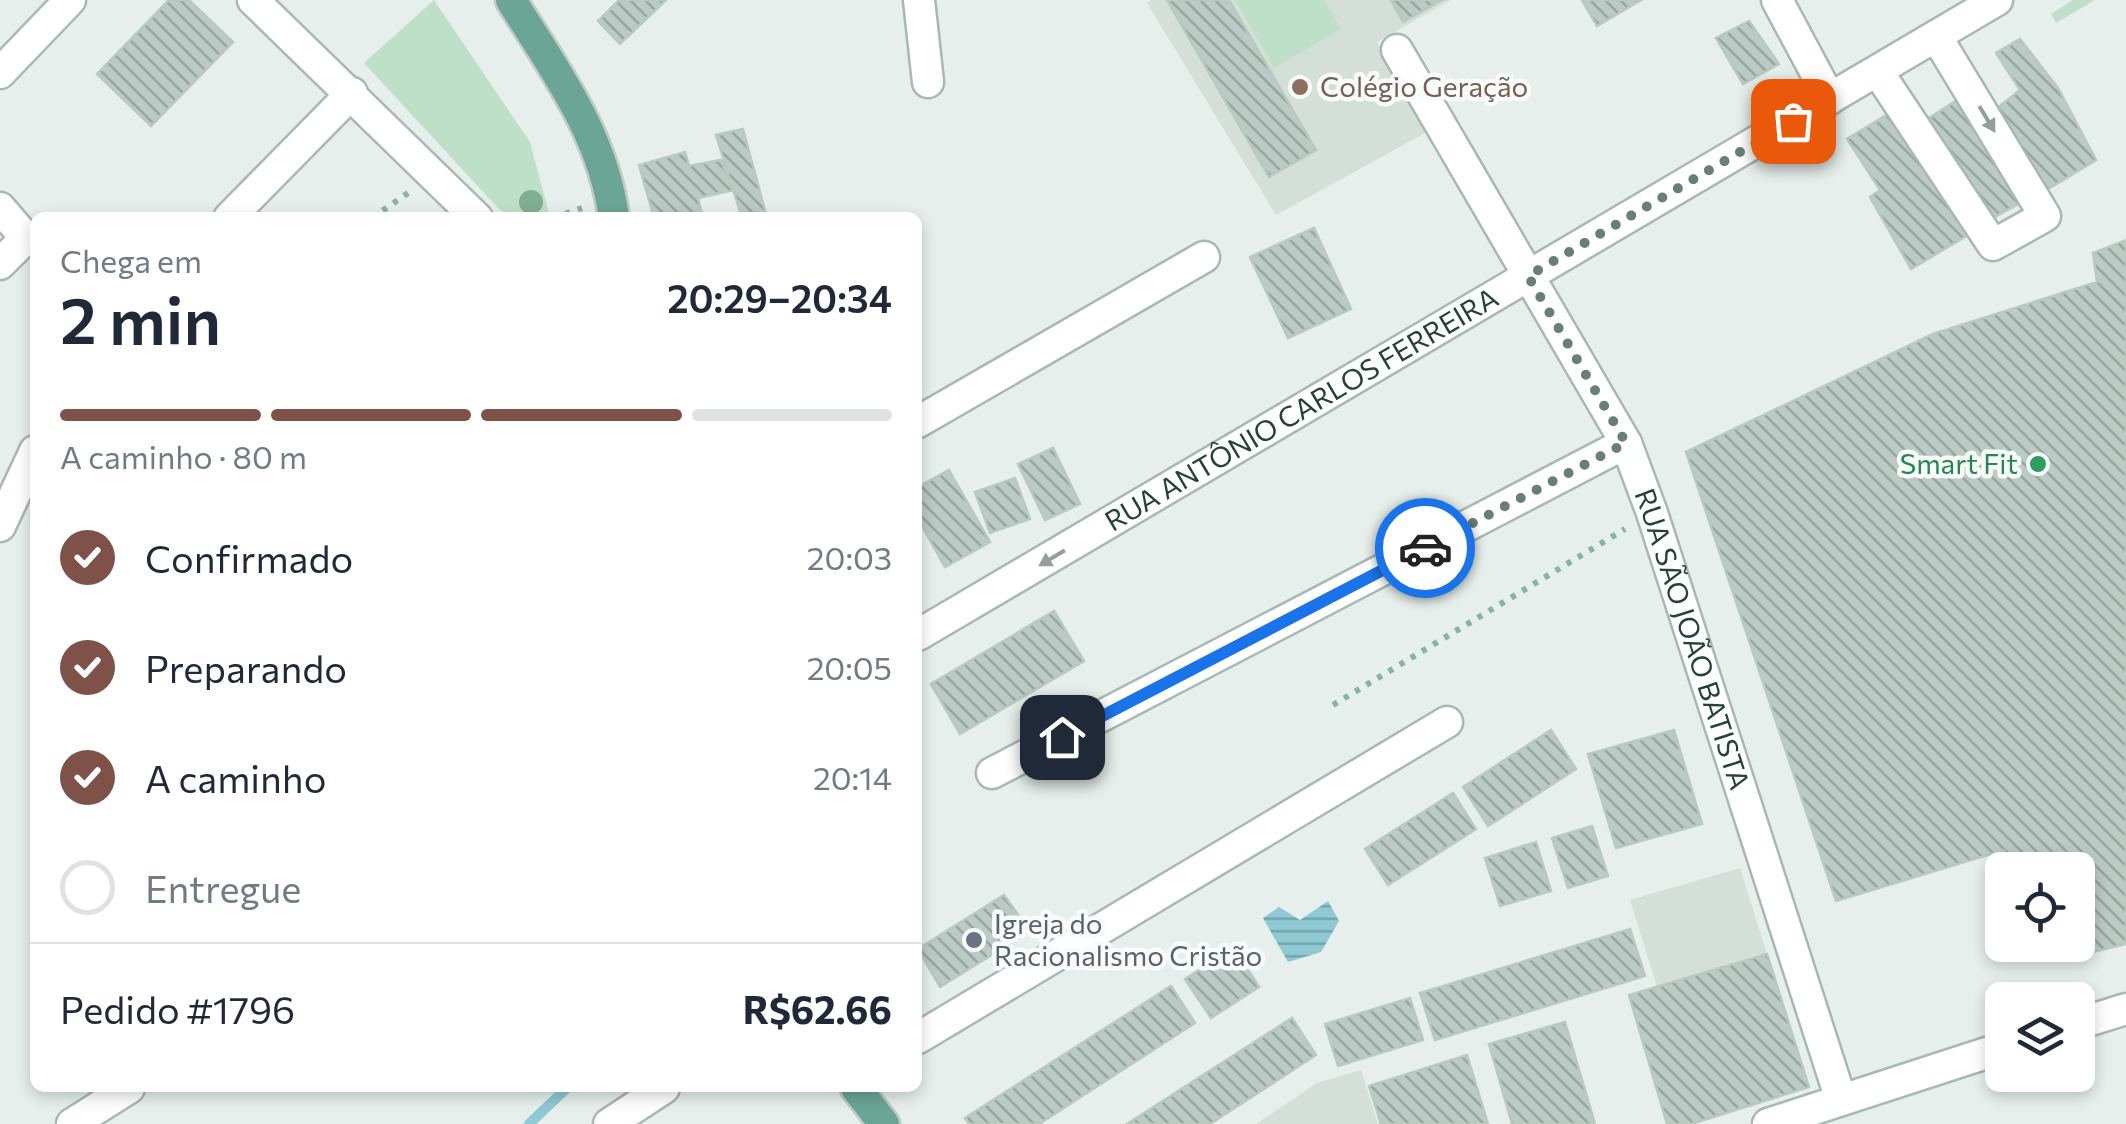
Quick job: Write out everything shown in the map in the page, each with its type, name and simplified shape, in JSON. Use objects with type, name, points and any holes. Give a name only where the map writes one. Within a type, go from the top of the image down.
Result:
[{"type":"main road","points":[[511,0],[579,110],[606,165],[613,212]]},
{"type":"main road","points":[[859,1092],[884,1124]]},
{"type":"street","points":[[0,73],[70,0]]},
{"type":"street","points":[[253,0],[471,212]]},
{"type":"street","points":[[919,0],[928,82]]},
{"type":"street","points":[[1777,0],[1830,99]]},
{"type":"street","name":"RUA ANTÔNIO CARLOS FERREIRA","points":[[922,633],[1997,0]]},
{"type":"street","points":[[1878,72],[1993,244],[2046,216],[1936,36]]},
{"type":"street","name":"RUA SÃO JOÃO BATISTA","points":[[1397,50],[1626,443],[1841,1100]]},
{"type":"street","points":[[235,212],[352,93]]},
{"type":"street","points":[[0,208],[26,238],[0,264]]},
{"type":"street","points":[[922,420],[1204,257]]},
{"type":"street","points":[[992,774],[1626,443]]},
{"type":"street","points":[[0,526],[30,462]]},
{"type":"street","points":[[922,1036],[1447,722]]},
{"type":"street","points":[[2095,1018],[2126,1008]]},
{"type":"street","points":[[1768,1124],[1985,1053]]},
{"type":"street","points":[[72,1124],[123,1092]]},
{"type":"street","points":[[609,1124],[658,1092]]},
{"type":"path","points":[[381,212],[436,174]]},
{"type":"path","points":[[1332,704],[1652,513]]},
{"type":"shaded area","name":"Colégio Geração","points":[[1451,0],[1377,42],[1427,132],[1276,215],[1147,3]]},
{"type":"shaded area","points":[[1740,868],[1767,954],[1657,987],[1630,900]]},
{"type":"shaded area","points":[[1361,1070],[1378,1124],[1256,1124],[1317,1083]]},
{"type":"green space","points":[[434,0],[530,142],[549,212],[504,212],[497,207],[364,63]]},
{"type":"green space","points":[[1235,0],[1324,0],[1341,29],[1274,68]]},
{"type":"green space","points":[[2073,0],[2095,0],[2056,23],[2051,14]]},
{"type":"water","points":[[1328,901],[1339,921],[1321,952],[1288,962],[1263,918],[1279,907],[1300,920]]},
{"type":"building","points":[[169,0],[189,0],[233,42],[151,126],[97,74]]},
{"type":"building","points":[[619,0],[666,0],[620,44],[598,21]]},
{"type":"building","points":[[1167,0],[1229,0],[1316,150],[1269,177]]},
{"type":"building","points":[[1391,0],[1442,0],[1403,22]]},
{"type":"building","points":[[1582,0],[1641,0],[1597,26]]},
{"type":"building","points":[[1749,21],[1779,64],[1743,84],[1716,38]]},
{"type":"building","points":[[2020,39],[2058,88],[2096,160],[2025,203],[1974,127],[2020,90],[1996,53]]},
{"type":"building","points":[[1959,99],[2020,203],[1989,220],[1926,120]]},
{"type":"building","points":[[1890,113],[1983,226],[1911,269],[1870,197],[1880,190],[1847,139]]},
{"type":"building","points":[[743,129],[765,212],[740,212],[716,135]]},
{"type":"building","points":[[685,152],[689,166],[721,160],[733,190],[698,198],[702,212],[652,212],[639,165]]},
{"type":"building","points":[[1314,228],[1351,309],[1288,338],[1250,257]]},
{"type":"building","points":[[2126,240],[2126,944],[2095,952],[2095,852],[1985,852],[1985,856],[1836,901],[1686,452],[1933,334],[2097,282],[2093,253]]},
{"type":"building","points":[[1053,448],[1080,504],[1045,520],[1018,464]]},
{"type":"building","points":[[949,470],[990,542],[945,567],[922,526],[922,485]]},
{"type":"building","points":[[1015,478],[1030,519],[990,533],[975,492]]},
{"type":"building","points":[[1054,611],[1084,661],[960,734],[931,684]]},
{"type":"building","points":[[1551,730],[1576,769],[1488,826],[1463,787]]},
{"type":"building","points":[[1674,730],[1702,824],[1616,848],[1588,754]]},
{"type":"building","points":[[1453,793],[1476,829],[1388,885],[1365,849]]},
{"type":"building","points":[[1592,826],[1608,876],[1568,888],[1552,838]]},
{"type":"building","points":[[1536,842],[1551,891],[1500,906],[1485,858]]},
{"type":"building","name":"Igreja do Racionalismo Cristão","points":[[1004,895],[1030,931],[940,987],[922,956],[922,946]]},
{"type":"building","points":[[1630,929],[1645,976],[1435,1040],[1420,993]]},
{"type":"building","points":[[1234,948],[1259,987],[1211,1018],[1185,979]]},
{"type":"building","points":[[1767,954],[1809,1087],[1691,1124],[1667,1124],[1629,995]]},
{"type":"building","points":[[1171,986],[1195,1023],[1039,1124],[969,1124],[965,1118]]},
{"type":"building","points":[[1410,998],[1423,1040],[1338,1066],[1325,1024]]},
{"type":"building","points":[[1292,1018],[1316,1055],[1210,1124],[1127,1124]]},
{"type":"building","points":[[1565,1022],[1595,1124],[1512,1124],[1489,1044]]},
{"type":"building","points":[[1467,1055],[1488,1124],[1381,1124],[1369,1086]]},
{"type":"waterway","points":[[529,1124],[563,1092]]},
{"type":"way so far","points":[[1425,548],[1626,443],[1528,276],[1793,121]]},
{"type":"place","name":"Colégio Geração","points":[[1300,87]]},
{"type":"place","name":"Smart Fit","points":[[2038,464]]},
{"type":"place","name":"Igreja do Racionalismo Cristão","points":[[974,940]]},
{"type":"route","points":[[1062,737],[1425,548]]}]
